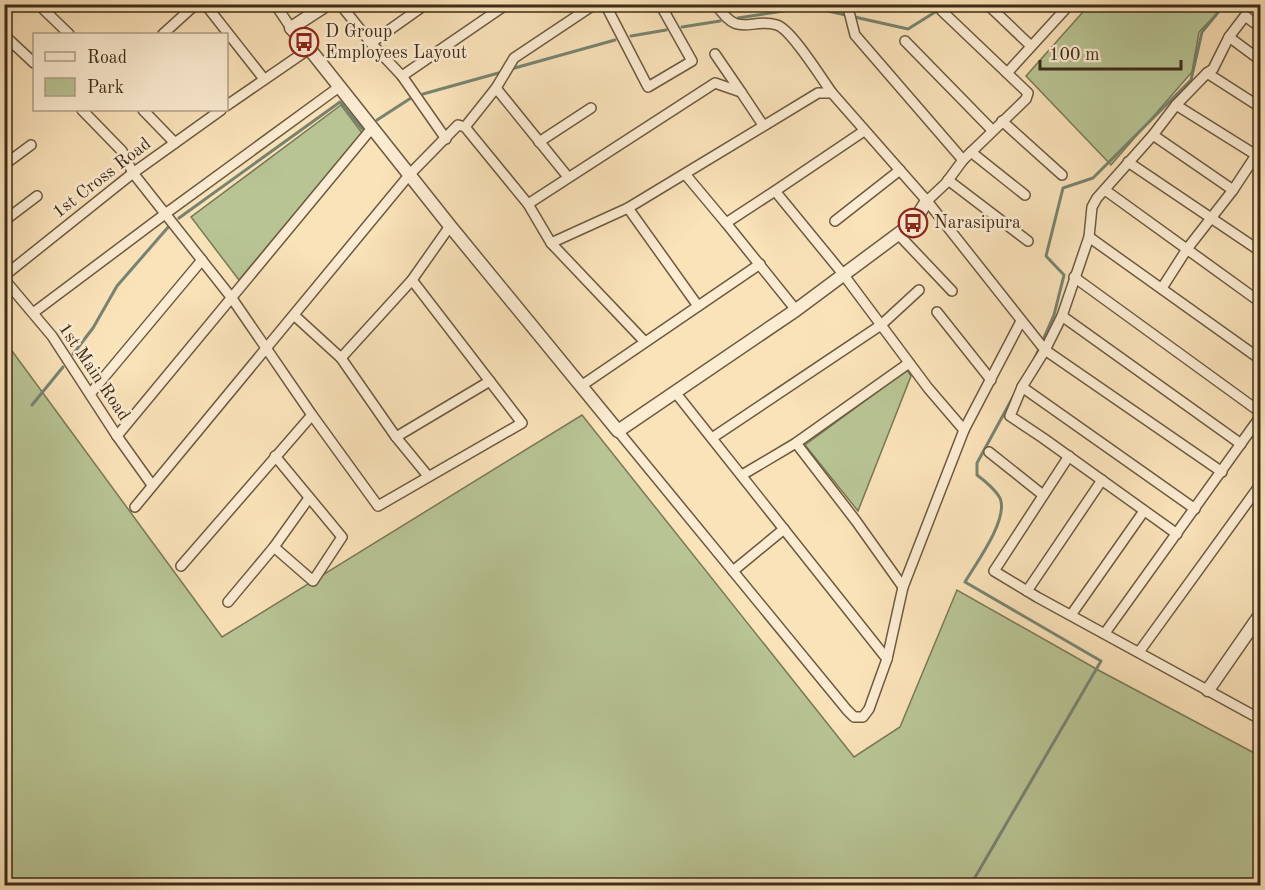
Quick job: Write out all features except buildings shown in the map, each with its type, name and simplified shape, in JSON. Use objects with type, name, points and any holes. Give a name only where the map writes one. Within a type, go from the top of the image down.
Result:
[{"type":"street","points":[[38,4],[68,33]]},
{"type":"street","points":[[164,33],[196,4]]},
{"type":"street","points":[[205,4],[225,33]]},
{"type":"street","points":[[275,4],[291,28],[450,226],[854,717],[862,717],[869,709],[887,659],[903,587],[964,430],[1023,322]]},
{"type":"street","points":[[291,28],[328,4]]},
{"type":"street","points":[[340,4],[371,43],[402,76],[446,139]]},
{"type":"street","points":[[371,43],[426,4]]},
{"type":"street","points":[[402,76],[507,4]]},
{"type":"street","points":[[465,127],[496,88],[514,58],[595,4]]},
{"type":"street","points":[[605,4],[648,87],[692,61],[660,4]]},
{"type":"street","points":[[716,4],[733,23],[744,26],[777,25],[788,32],[832,93],[927,201],[1044,349],[1221,472]]},
{"type":"street","points":[[987,4],[1031,46]]},
{"type":"street","points":[[1053,4],[1062,12]]},
{"type":"street","points":[[1007,72],[1070,4]]},
{"type":"street","points":[[848,8],[855,35],[963,160]]},
{"type":"street","points":[[618,431],[796,310],[913,223],[927,201],[948,180],[963,160],[1026,99],[1028,93],[942,11]]},
{"type":"street","points":[[1177,534],[1010,416],[1022,387],[1062,316],[1089,237],[1092,207],[1097,198],[1153,135],[1176,105],[1213,69],[1229,37],[1245,16],[1260,27]]},
{"type":"street","points":[[4,35],[33,62]]},
{"type":"street","points":[[1229,37],[1260,60]]},
{"type":"street","points":[[229,39],[264,79]]},
{"type":"street","points":[[905,41],[992,130]]},
{"type":"street","points":[[228,105],[309,49]]},
{"type":"street","points":[[715,54],[763,125]]},
{"type":"street","points":[[1207,73],[1260,107]]},
{"type":"street","points":[[528,204],[715,84],[741,92]]},
{"type":"street","points":[[33,314],[339,87]]},
{"type":"street","points":[[496,88],[568,177]]},
{"type":"street","points":[[551,243],[628,208],[818,93],[832,93]]},
{"type":"street","points":[[1162,288],[1187,249],[1233,190],[1258,152],[1176,105]]},
{"type":"street","points":[[539,142],[591,108]]},
{"type":"street","points":[[83,111],[122,151],[134,173],[231,297],[378,506],[522,423],[412,280]]},
{"type":"street","points":[[144,111],[175,143]]},
{"type":"street","name":"1st Cross Road","points":[[4,278],[134,173],[220,111]]},
{"type":"street","points":[[1002,121],[1062,175]]},
{"type":"street","points":[[135,507],[410,174],[458,125],[465,127],[528,204],[551,243],[645,342]]},
{"type":"street","points":[[117,436],[372,128]]},
{"type":"street","points":[[726,223],[864,131]]},
{"type":"street","points":[[1153,135],[1233,190]]},
{"type":"street","points":[[4,165],[31,145]]},
{"type":"street","points":[[971,152],[1025,195]]},
{"type":"street","points":[[1128,162],[1260,251]]},
{"type":"street","points":[[835,221],[900,170]]},
{"type":"street","points":[[685,174],[796,310]]},
{"type":"street","points":[[948,180],[1028,241]]},
{"type":"street","points":[[1105,190],[1260,302]]},
{"type":"street","points":[[775,191],[843,274],[909,363],[964,430]]},
{"type":"street","points":[[4,221],[37,196]]},
{"type":"street","points":[[628,208],[698,306]]},
{"type":"street","points":[[341,358],[412,280],[450,226]]},
{"type":"street","points":[[898,234],[952,291]]},
{"type":"street","points":[[1089,237],[1260,359]]},
{"type":"street","points":[[90,394],[202,260]]},
{"type":"street","points":[[581,386],[760,264]]},
{"type":"street","points":[[1074,277],[1260,412]]},
{"type":"street","name":"1st Main Road","points":[[4,278],[52,336],[152,486]]},
{"type":"street","points":[[712,438],[880,325],[919,290]]},
{"type":"street","points":[[937,312],[991,380]]},
{"type":"street","points":[[295,316],[341,358],[396,436],[428,476]]},
{"type":"street","points":[[1062,316],[1241,444]]},
{"type":"street","points":[[742,475],[796,443],[909,363]]},
{"type":"street","points":[[396,436],[490,381]]},
{"type":"street","points":[[1022,387],[1195,509]]},
{"type":"street","points":[[675,392],[887,659]]},
{"type":"street","points":[[181,566],[312,415]]},
{"type":"street","points":[[1106,633],[1260,417]]},
{"type":"street","points":[[796,443],[903,587]]},
{"type":"street","points":[[989,452],[1043,495]]},
{"type":"street","points":[[274,547],[313,581],[342,537],[275,456]]},
{"type":"street","points":[[1069,456],[994,571],[1260,719]]},
{"type":"street","points":[[1027,591],[1102,480]]},
{"type":"street","points":[[1139,652],[1260,485]]},
{"type":"street","points":[[228,602],[274,547],[309,498]]},
{"type":"street","points":[[1071,615],[1144,511]]},
{"type":"street","points":[[733,571],[784,529]]},
{"type":"street","points":[[1208,690],[1260,615]]},
{"type":"green space","points":[[1090,4],[1225,5],[1199,32],[1192,72],[1111,165],[1026,76]]},
{"type":"green space","points":[[341,105],[362,133],[239,280],[191,217]]},
{"type":"green space","points":[[4,340],[222,637],[582,415],[854,757],[900,727],[957,590],[1100,671],[1260,756],[1260,885],[5,885]]},
{"type":"green space","points":[[907,370],[911,376],[858,511],[805,445]]},
{"type":"waterway","points":[[738,18],[810,7],[908,29],[948,4]]},
{"type":"waterway","points":[[1034,360],[1054,315],[1064,275],[1046,256],[1063,188],[1093,178],[1191,80],[1202,32],[1225,4]]},
{"type":"waterway","points":[[682,27],[720,21]]},
{"type":"waterway","points":[[631,36],[666,30]]},
{"type":"waterway","points":[[511,69],[615,40]]},
{"type":"waterway","points":[[423,94],[502,72]]},
{"type":"waterway","points":[[377,120],[411,98]]},
{"type":"waterway","points":[[179,218],[340,102],[362,129]]},
{"type":"waterway","points":[[73,354],[93,328],[117,286],[170,225]]},
{"type":"waterway","points":[[32,405],[63,367]]},
{"type":"waterway","points":[[970,886],[1101,661],[965,582],[996,529],[1002,507],[998,495],[977,475],[977,463],[1013,397]]},
{"type":"place","name":"D Group Employees Layout","points":[[304,42]]},
{"type":"place","name":"Narasipura","points":[[913,223]]}]
